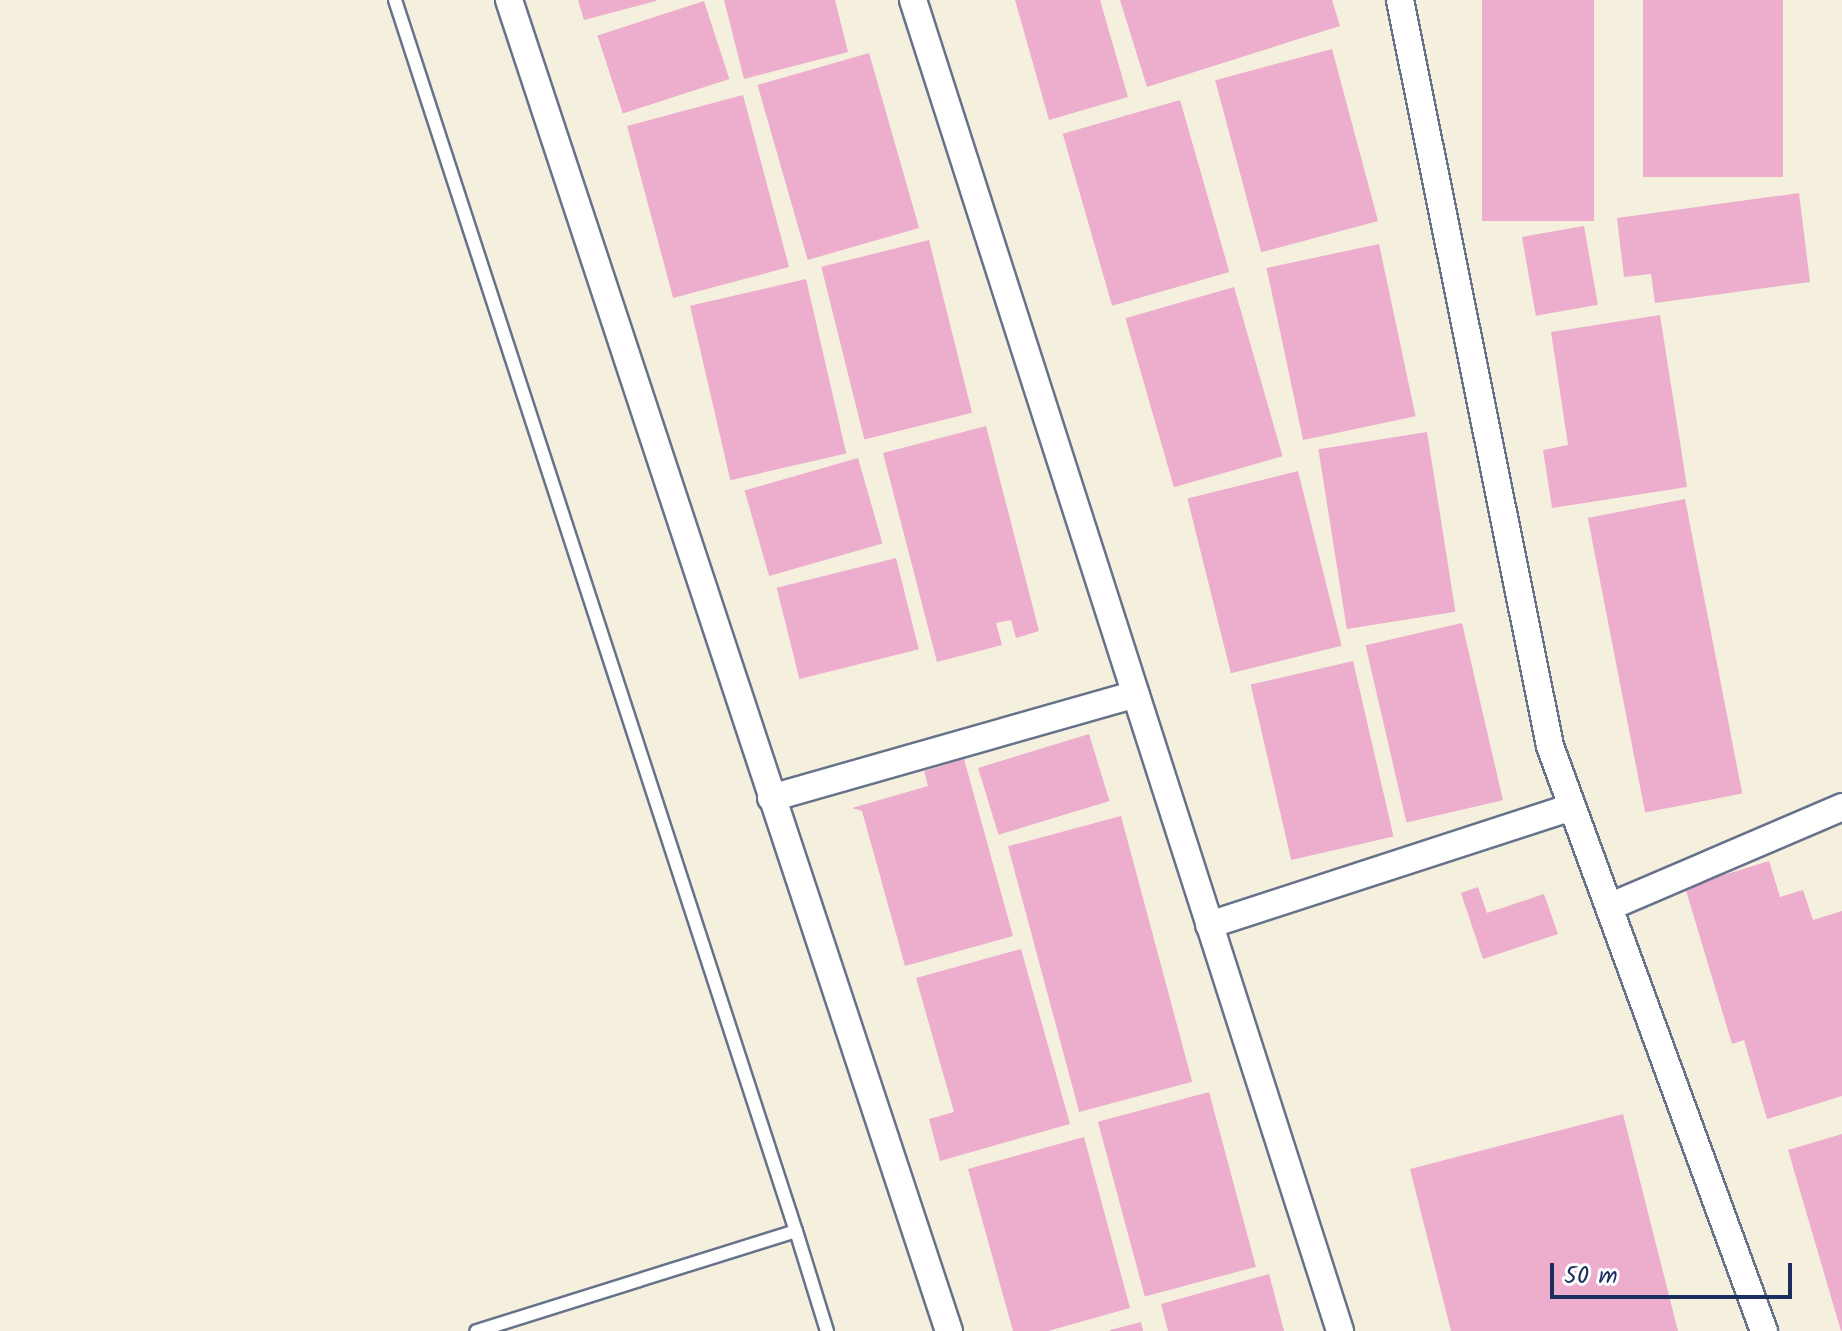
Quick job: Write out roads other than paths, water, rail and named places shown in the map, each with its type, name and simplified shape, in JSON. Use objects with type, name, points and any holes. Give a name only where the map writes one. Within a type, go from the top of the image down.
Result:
[{"type":"street","points":[[509,0],[949,1331]]},
{"type":"street","points":[[913,0],[1340,1331]]},
{"type":"street","points":[[1400,0],[1550,746],[1764,1331]]},
{"type":"street","points":[[771,798],[1135,694]]},
{"type":"street","points":[[1209,925],[1572,807]]},
{"type":"street","points":[[1609,907],[1842,807]]},
{"type":"lane","points":[[395,0],[827,1331]]},
{"type":"lane","points":[[476,1331],[796,1231]]}]
